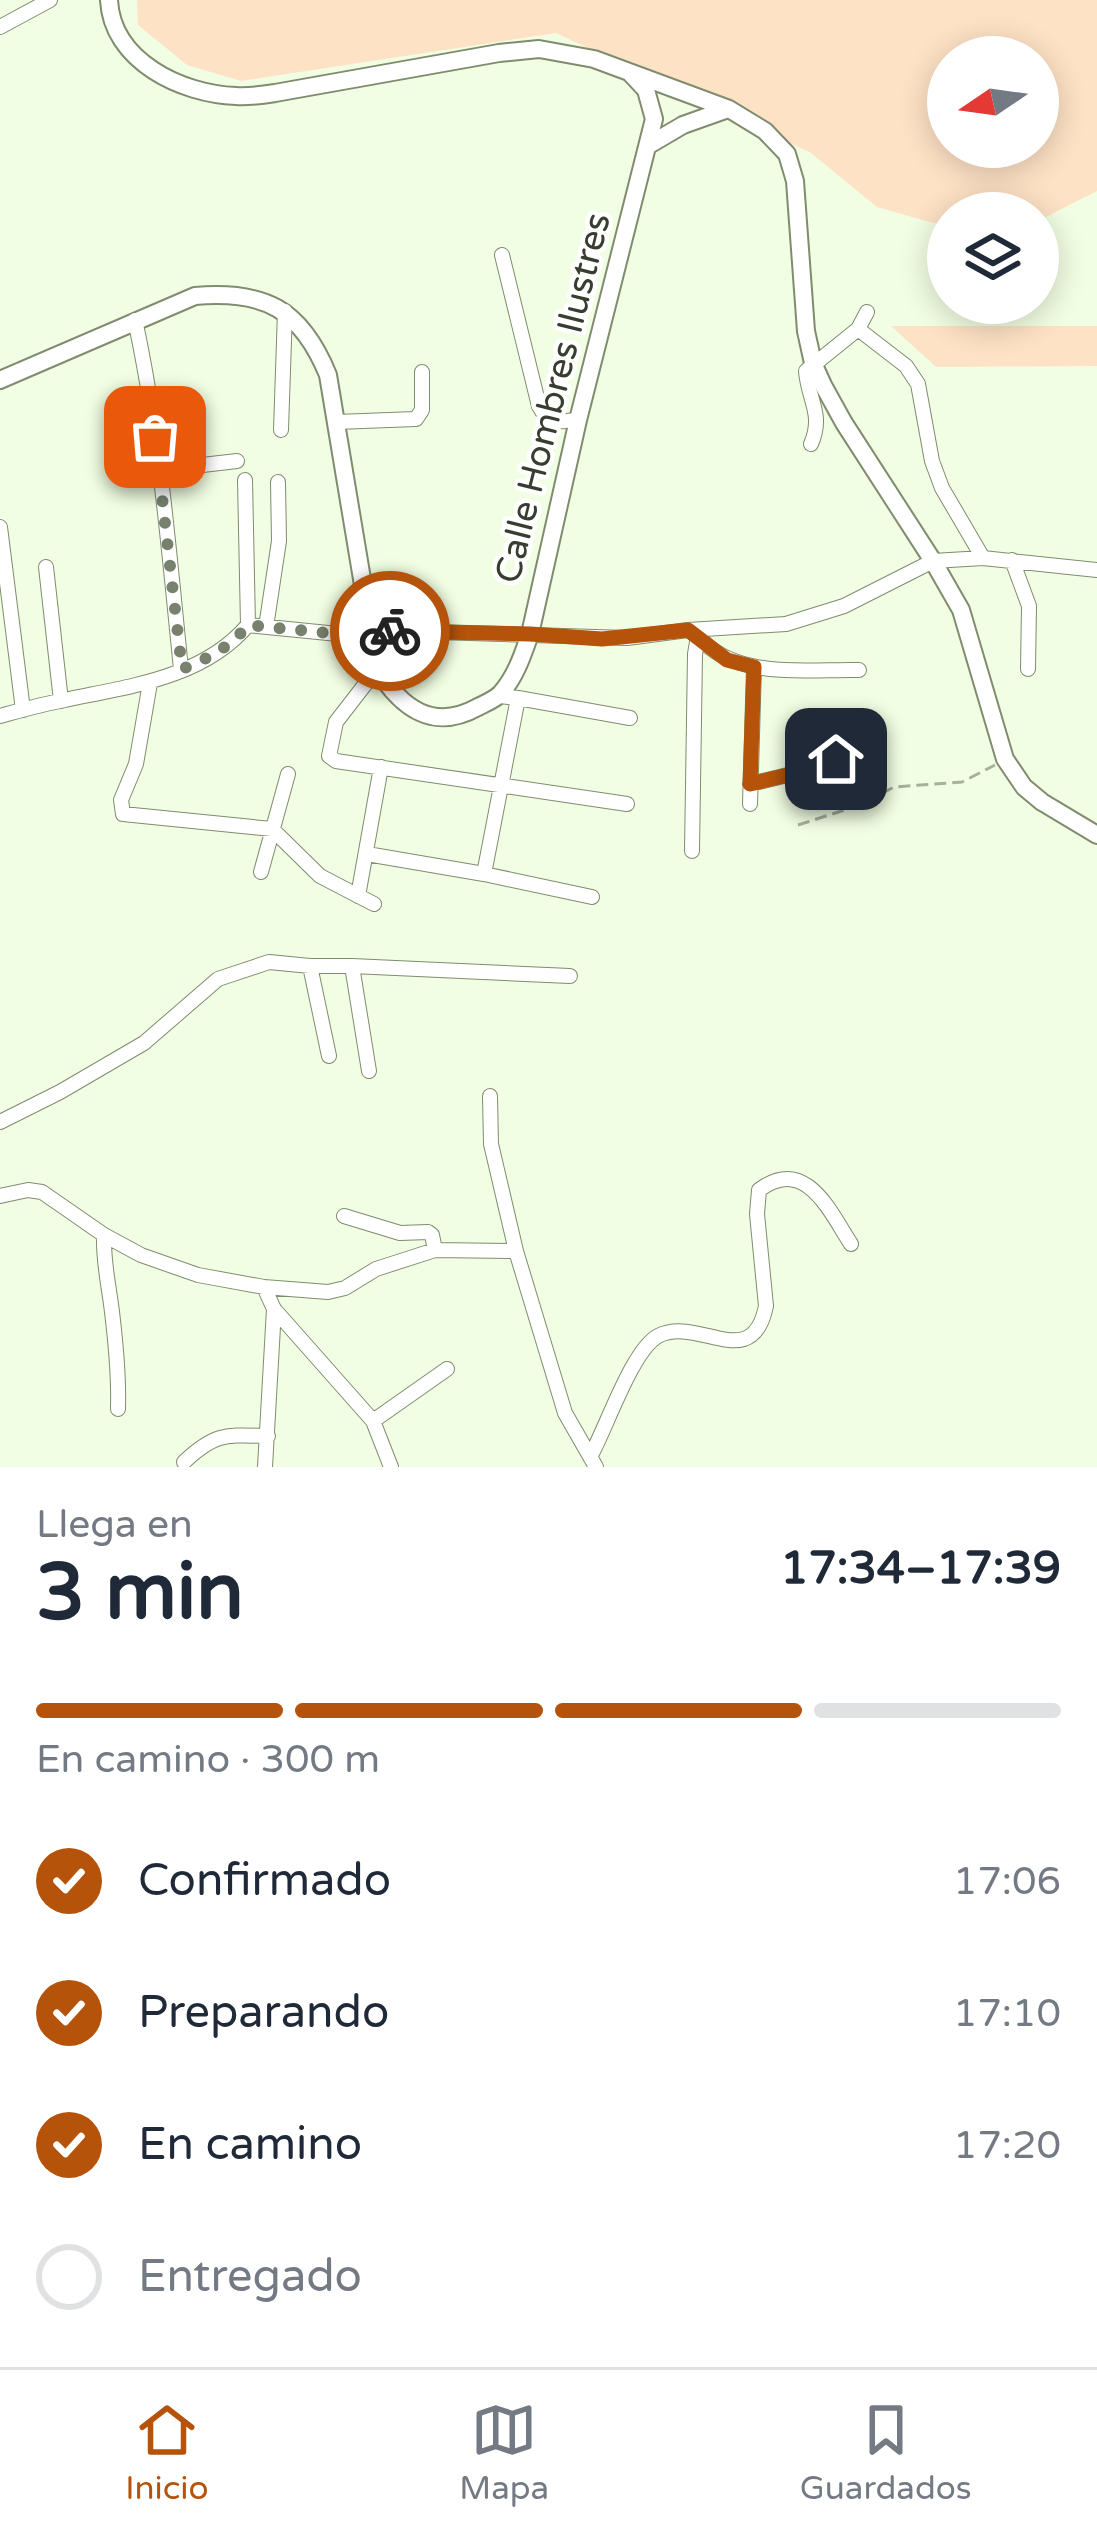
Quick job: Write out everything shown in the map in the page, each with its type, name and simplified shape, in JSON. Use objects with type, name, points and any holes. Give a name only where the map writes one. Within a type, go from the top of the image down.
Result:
[{"type":"main road","points":[[109,0],[114,28],[134,55],[191,87],[232,96],[539,49],[571,53],[631,73],[729,109],[765,131],[787,154],[795,181],[802,303],[813,363],[844,423],[961,610],[1005,759],[1024,788],[1097,835]]},
{"type":"main road","name":"Calle Hombres Ilustres","points":[[509,697],[530,634],[578,420],[649,145],[654,119],[646,90],[631,73]]},
{"type":"main road","points":[[649,145],[683,125],[729,109]]},
{"type":"main road","points":[[0,380],[195,296],[252,297],[285,311],[305,330],[328,375],[377,669],[406,705],[425,715],[447,718],[509,697]]},
{"type":"street","points":[[0,27],[50,0]]},
{"type":"street","points":[[502,255],[539,406],[550,422],[578,420]]},
{"type":"street","points":[[281,430],[285,311]]},
{"type":"street","points":[[811,444],[818,430],[817,412],[806,371],[858,329],[867,312]]},
{"type":"street","points":[[135,320],[146,371],[182,669]]},
{"type":"street","points":[[858,329],[906,365],[918,384],[932,461],[942,488],[983,557]]},
{"type":"street","points":[[336,422],[416,418],[422,410],[422,372]]},
{"type":"street","points":[[159,470],[237,461]]},
{"type":"street","points":[[0,716],[150,683],[215,656],[234,642],[248,625],[244,480]]},
{"type":"street","points":[[266,627],[279,541],[278,482]]},
{"type":"street","points":[[0,527],[23,710]]},
{"type":"street","points":[[248,625],[348,635],[371,631],[602,639],[786,624],[844,606],[933,561],[983,557],[1097,570]]},
{"type":"street","points":[[1012,560],[1029,606],[1028,669]]},
{"type":"street","points":[[46,567],[61,700]]},
{"type":"street","points":[[693,633],[727,660],[754,667],[859,670]]},
{"type":"street","points":[[692,851],[693,633]]},
{"type":"street","points":[[749,804],[754,667]]},
{"type":"street","points":[[377,669],[336,722],[329,756],[336,761],[627,804]]},
{"type":"street","points":[[150,683],[136,764],[121,800],[123,814],[272,829],[320,876],[374,904]]},
{"type":"street","points":[[484,874],[509,697],[630,718]]},
{"type":"street","points":[[750,784],[809,770],[861,742]]},
{"type":"street","points":[[358,896],[381,767]]},
{"type":"street","points":[[261,872],[288,774]]},
{"type":"street","points":[[367,854],[592,897]]},
{"type":"street","points":[[0,1122],[144,1043],[218,979],[241,969],[269,962],[570,976]]},
{"type":"street","points":[[310,966],[329,1056]]},
{"type":"street","points":[[352,966],[369,1072]]},
{"type":"street","points":[[490,1096],[491,1144],[517,1251],[565,1413],[593,1462]]},
{"type":"street","points":[[593,1462],[630,1369],[650,1341],[670,1332],[737,1341],[757,1330],[766,1306],[759,1190],[775,1180],[807,1184],[851,1244]]},
{"type":"street","points":[[0,1196],[42,1192],[104,1235],[165,1265],[264,1287],[328,1292],[376,1269],[435,1250],[517,1251]]},
{"type":"street","points":[[344,1216],[400,1233],[428,1232],[435,1250]]},
{"type":"street","points":[[104,1235],[103,1262],[119,1371],[118,1409]]},
{"type":"street","points":[[264,1287],[274,1309],[373,1421],[391,1467]]},
{"type":"street","points":[[265,1467],[274,1309]]},
{"type":"street","points":[[373,1421],[447,1369]]},
{"type":"street","points":[[184,1462],[206,1442],[268,1436]]},
{"type":"path","points":[[799,825],[860,805],[894,787],[962,782],[1005,759]]},
{"type":"shaded area","points":[[137,0],[1097,0],[1097,191],[1059,210],[1059,192],[927,192],[927,221],[877,207],[811,153],[556,33],[241,81],[187,65],[138,25]]},
{"type":"shaded area","points":[[891,326],[1097,326],[1097,366],[936,367]]},
{"type":"way so far","points":[[155,437],[182,669],[215,656],[248,625],[348,635],[390,631]]},
{"type":"route","points":[[390,631],[602,639],[688,630],[727,660],[754,667],[750,784],[836,759]]}]
